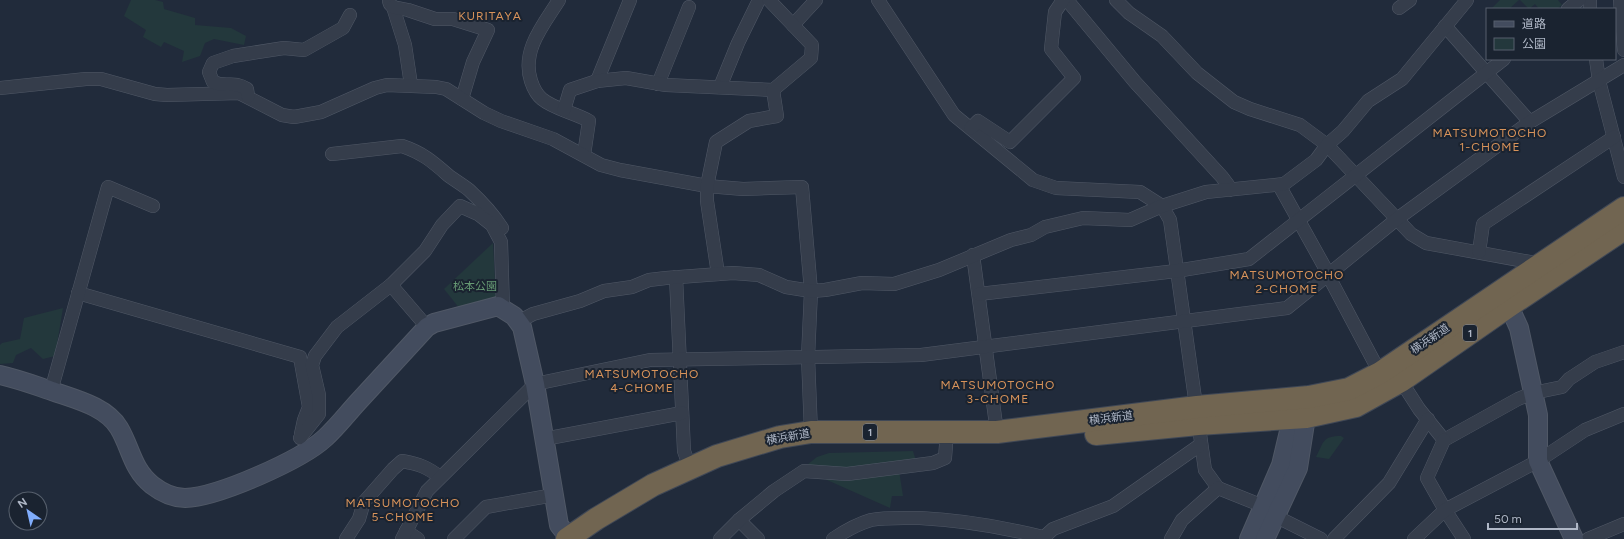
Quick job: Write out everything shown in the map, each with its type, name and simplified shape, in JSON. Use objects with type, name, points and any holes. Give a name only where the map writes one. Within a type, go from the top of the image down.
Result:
[{"type":"highway","name":"横浜新道","points":[[1301,408],[1349,389],[1380,373],[1624,208]]},
{"type":"highway","name":"横浜新道","points":[[574,539],[678,484],[739,459],[780,449],[806,446],[997,444],[1198,425],[1301,408],[1356,406],[1401,381],[1509,306],[1622,235]]},
{"type":"highway","name":"横浜新道","points":[[574,539],[596,519],[653,485],[717,456],[780,437],[811,432],[998,432],[1198,425]]},
{"type":"street","points":[[559,0],[534,39],[529,56],[528,73],[533,87],[541,99],[589,121],[584,155]]},
{"type":"street","points":[[597,81],[630,0]]},
{"type":"street","points":[[720,87],[738,43],[759,0]]},
{"type":"street","points":[[564,110],[570,90],[597,81],[626,78],[658,84],[773,90],[810,58],[812,45],[769,0]]},
{"type":"street","points":[[793,24],[816,0]]},
{"type":"street","points":[[878,0],[954,114],[1033,180],[1056,188],[1140,192],[1162,206],[1170,220],[1205,470],[1218,488],[1269,511],[1321,539]]},
{"type":"street","points":[[971,128],[978,121],[1010,142],[1074,78],[1051,49],[1055,12],[1063,0]]},
{"type":"street","points":[[1067,0],[1135,82],[1222,177],[1228,185],[1229,190]]},
{"type":"street","points":[[1116,0],[1130,13],[1162,36],[1197,73],[1234,102],[1250,109],[1300,125],[1327,146],[1411,234],[1426,242],[1540,264]]},
{"type":"street","points":[[1569,8],[1579,0]]},
{"type":"street","points":[[1620,0],[1624,50]]},
{"type":"street","points":[[510,315],[533,314],[580,301],[604,291],[632,287],[649,280],[676,277],[733,273],[759,275],[786,288],[811,291],[862,283],[894,284],[939,270],[973,255],[994,249],[1011,240],[1031,235],[1045,227],[1083,218],[1130,220],[1162,206],[1206,192],[1280,185],[1294,177],[1316,160],[1368,101],[1402,79],[1445,26],[1462,2]]},
{"type":"street","points":[[391,3],[405,45],[411,85]]},
{"type":"street","points":[[391,3],[435,19],[453,19],[488,30],[473,62],[462,99]]},
{"type":"street","points":[[658,84],[689,6]]},
{"type":"street","points":[[248,96],[247,89],[239,84],[221,85],[213,82],[209,72],[213,63],[233,56],[284,48],[304,50],[343,28],[350,15]]},
{"type":"street","points":[[1445,26],[1530,122]]},
{"type":"street","points":[[979,294],[1176,270],[1249,259],[1503,60]]},
{"type":"street","points":[[1596,60],[1599,81],[1624,177]]},
{"type":"street","points":[[418,539],[404,535],[427,491],[535,384],[650,360],[921,355],[986,348],[1287,308],[1397,219],[1530,122],[1624,65]]},
{"type":"street","points":[[0,88],[86,79],[118,83],[155,94],[239,93],[248,96],[282,115],[294,117],[321,112],[375,88],[387,85],[436,87],[446,89],[484,113],[553,140],[601,165],[620,170],[707,186],[743,189],[802,187],[811,291],[808,357],[811,432]]},
{"type":"street","points":[[718,274],[707,201],[707,186],[716,142],[749,121],[777,116],[773,90]]},
{"type":"street","points":[[1479,252],[1483,224],[1614,137]]},
{"type":"street","points":[[332,154],[402,146],[430,158],[450,177],[469,190],[494,216],[508,237],[510,257],[510,315]]},
{"type":"street","points":[[1280,185],[1380,373]]},
{"type":"street","points":[[51,391],[108,187],[153,206]]},
{"type":"street","points":[[300,447],[319,414],[319,395],[312,365],[316,356],[337,327],[391,285],[425,251],[442,225],[460,206],[478,214],[492,225],[501,242],[510,315]]},
{"type":"street","points":[[973,255],[998,432]]},
{"type":"street","points":[[676,277],[684,451],[690,468]]},
{"type":"street","points":[[391,285],[427,326]]},
{"type":"street","points":[[78,293],[300,357],[309,407],[304,420],[300,447]]},
{"type":"street","points":[[0,374],[20,379],[86,403],[108,415],[120,429],[131,457],[141,474],[152,485],[166,494],[185,498],[239,484],[300,447],[325,439],[427,326],[498,306],[522,327],[535,384],[559,525],[574,539]]},
{"type":"street","points":[[1509,306],[1519,328],[1538,415],[1538,461],[1574,539]]},
{"type":"street","points":[[1464,539],[1445,510],[1427,478],[1444,440],[1518,399],[1533,393],[1562,388],[1569,379],[1595,362],[1624,352]]},
{"type":"street","points":[[1401,381],[1444,440]]},
{"type":"street","points":[[1249,539],[1298,468],[1301,408]]},
{"type":"street","points":[[544,439],[682,413]]},
{"type":"street","points":[[1414,539],[1445,510],[1538,461],[1585,430],[1624,414]]},
{"type":"street","points":[[1334,539],[1389,482],[1428,419]]},
{"type":"street","points":[[833,539],[849,528],[872,520],[901,518],[949,520],[1001,527],[1042,538],[1053,529],[1113,506],[1198,425]]},
{"type":"street","points":[[720,539],[739,520],[774,491],[804,471],[847,474],[933,463],[945,458],[946,445]]},
{"type":"street","points":[[346,539],[359,519],[364,502],[393,468],[402,461],[417,463],[431,470],[440,477]]},
{"type":"street","points":[[1171,539],[1182,520],[1218,488]]},
{"type":"street","points":[[454,539],[486,507],[554,495]]},
{"type":"street","points":[[1265,539],[1269,511]]},
{"type":"street","points":[[739,520],[758,539]]},
{"type":"street","points":[[1588,539],[1624,524]]},
{"type":"green space","points":[[131,0],[155,0],[163,2],[164,9],[195,18],[195,25],[231,28],[246,36],[244,45],[214,39],[205,43],[200,56],[182,62],[184,51],[164,42],[161,47],[143,37],[146,30],[124,16]]},
{"type":"green space","points":[[1500,0],[1519,0],[1510,8],[1492,8]]},
{"type":"green space","points":[[1520,0],[1558,0],[1562,5],[1558,8],[1538,8],[1535,4],[1528,8]]},
{"type":"green space","name":"松本公園","points":[[493,243],[496,300],[460,309],[444,289]]},
{"type":"green space","points":[[63,308],[55,356],[43,359],[31,348],[16,355],[13,363],[0,364],[0,345],[2,343],[20,339],[24,318]]},
{"type":"green space","points":[[1341,436],[1344,438],[1329,459],[1316,457],[1324,441],[1330,437]]},
{"type":"green space","points":[[913,451],[916,461],[898,464],[903,496],[892,496],[890,508],[827,480],[807,465],[817,457],[829,453]]},
{"type":"district","name":"KURITAYA","points":[[490,16]]},
{"type":"district","name":"MATSUMOTOCHO 1-CHOME","points":[[1490,140]]},
{"type":"district","name":"MATSUMOTOCHO 2-CHOME","points":[[1287,282]]},
{"type":"district","name":"MATSUMOTOCHO 4-CHOME","points":[[642,381]]},
{"type":"district","name":"MATSUMOTOCHO 3-CHOME","points":[[998,392]]},
{"type":"district","name":"MATSUMOTOCHO 5-CHOME","points":[[403,510]]}]
